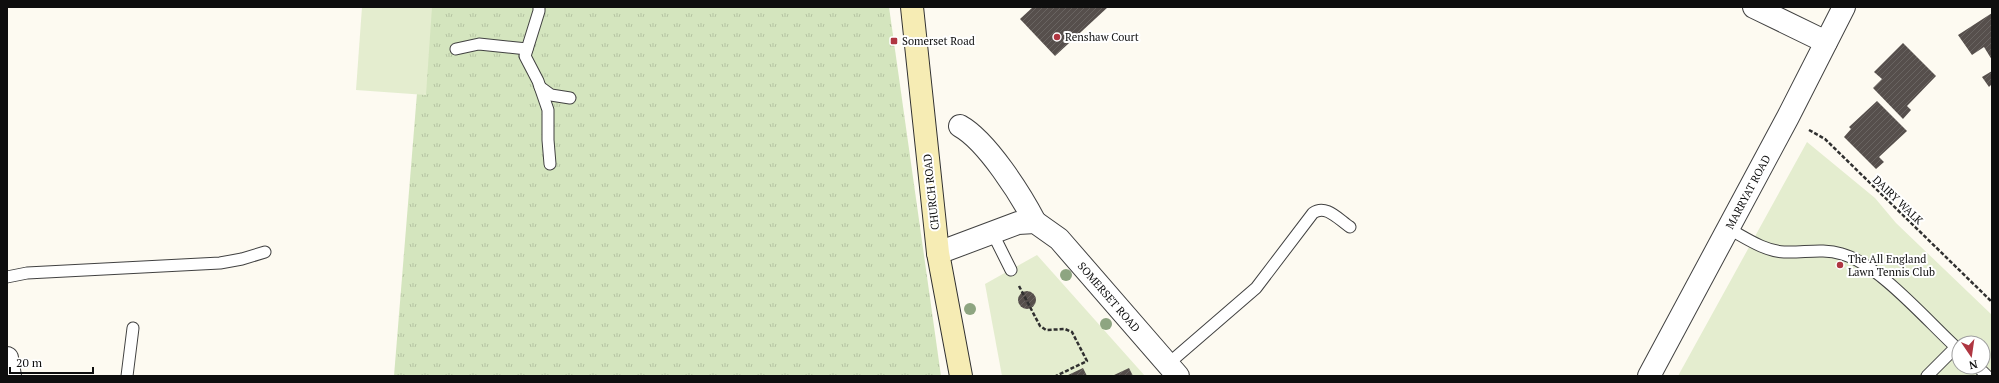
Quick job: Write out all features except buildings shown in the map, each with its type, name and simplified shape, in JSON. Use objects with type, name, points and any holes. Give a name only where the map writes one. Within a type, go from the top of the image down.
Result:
[{"type":"street","name":"CHURCH ROAD","points":[[912,7],[938,253],[961,376]]},
{"type":"street","points":[[1754,7],[1826,42]]},
{"type":"street","name":"MARRYAT ROAD","points":[[1649,376],[1729,229],[1844,7]]},
{"type":"street","name":"SOMERSET ROAD","points":[[960,126],[970,132],[987,151],[1022,198],[1035,222],[1059,239],[1173,370]]},
{"type":"street","points":[[938,253],[1018,223],[1035,222]]},
{"type":"street","points":[[7,358],[10,376]]},
{"type":"lane","points":[[538,7],[540,11],[525,56],[540,86],[548,110],[550,164]]},
{"type":"lane","points":[[456,49],[478,44],[528,49]]},
{"type":"lane","points":[[540,86],[552,95],[570,98]]},
{"type":"lane","points":[[1173,370],[1256,288],[1313,213],[1318,209],[1325,209],[1350,227]]},
{"type":"lane","points":[[1729,229],[1766,248],[1785,252],[1821,250],[1842,254],[1860,262],[1882,278],[1951,342]]},
{"type":"lane","points":[[992,232],[1011,270]]},
{"type":"lane","points":[[7,277],[27,273],[220,263],[242,259],[265,252]]},
{"type":"lane","points":[[127,376],[133,328]]},
{"type":"lane","points":[[1927,376],[1951,354]]},
{"type":"path","name":"DAIRY WALK","points":[[1788,117],[1825,139],[1992,302]]},
{"type":"path","points":[[1011,270],[1040,326],[1046,330],[1065,329],[1072,332],[1087,361],[1056,376]]},
{"type":"green space","points":[[362,7],[432,7],[426,95],[356,90]]},
{"type":"green space","points":[[424,7],[889,7],[941,376],[394,376]]},
{"type":"green space","name":"The All England Lawn Tennis Club","points":[[1807,142],[1875,198],[1896,223],[1992,315],[1992,376],[1678,376]]},
{"type":"green space","points":[[1037,255],[1145,376],[1002,376],[985,284]]},
{"type":"place","name":"Renshaw Court","points":[[1057,37]]},
{"type":"place","name":"Somerset Road","points":[[894,41]]},
{"type":"place","name":"The All England Lawn Tennis Club","points":[[1840,265]]}]
